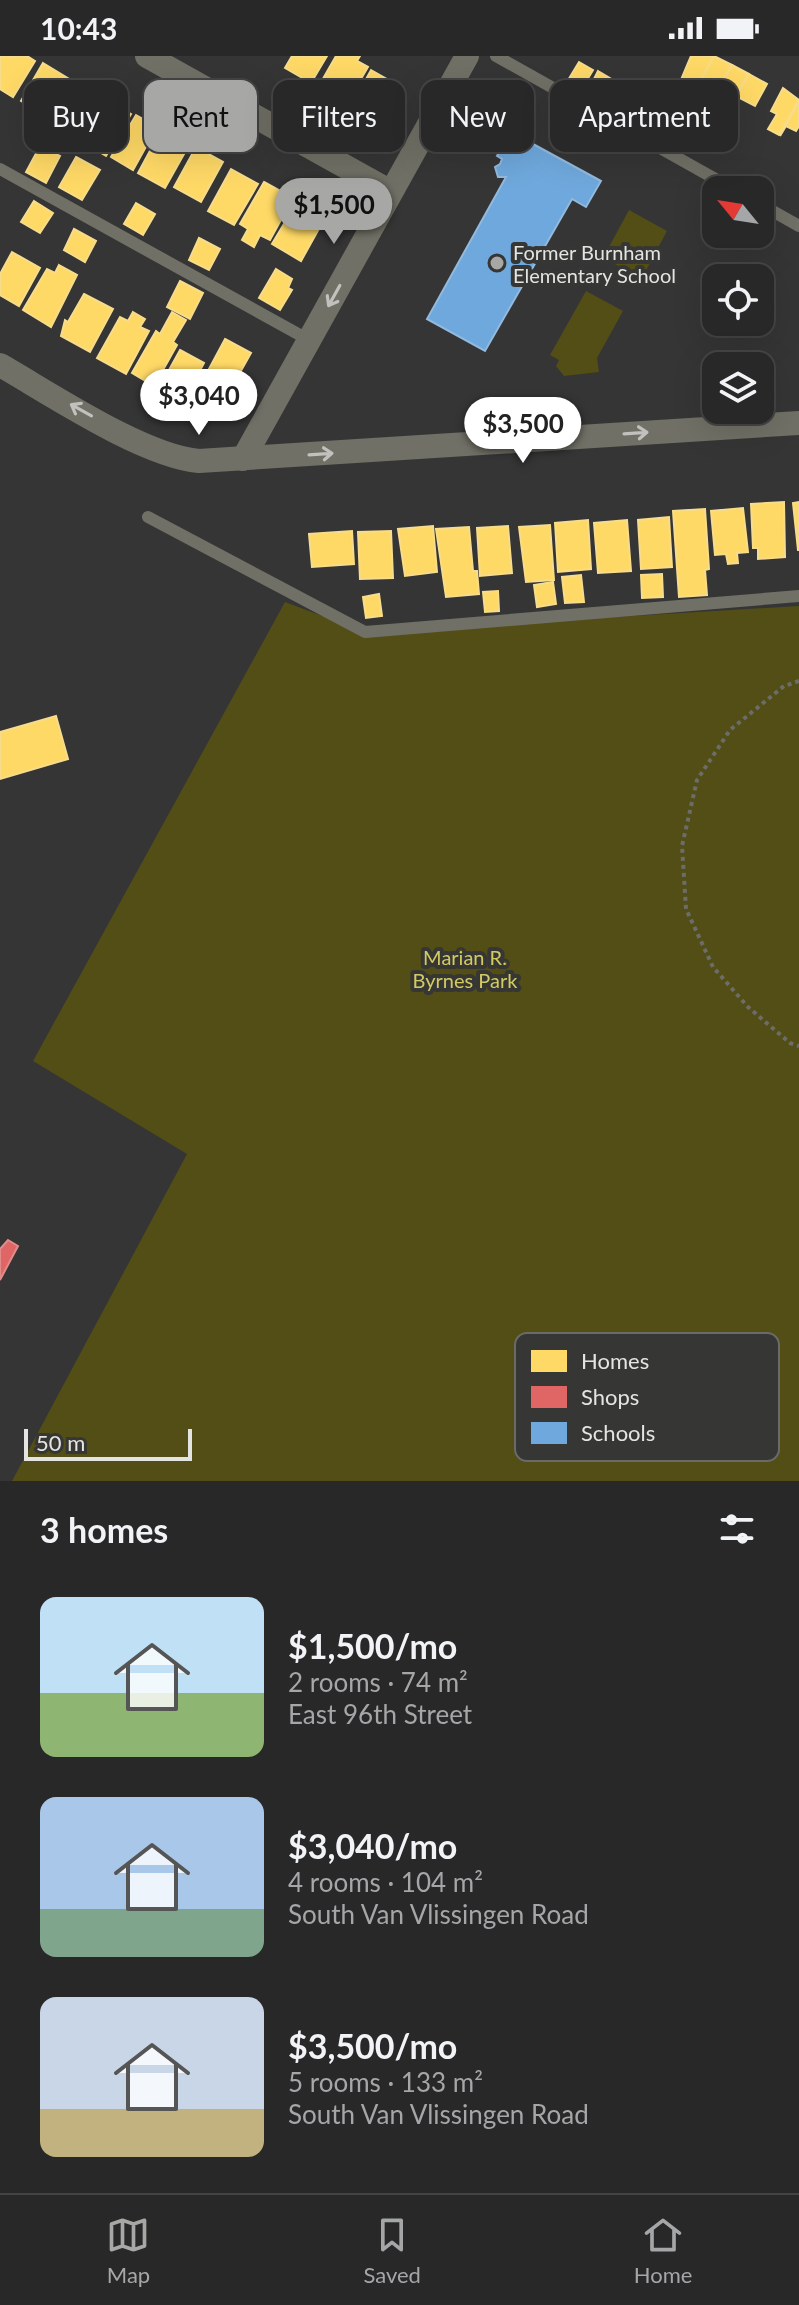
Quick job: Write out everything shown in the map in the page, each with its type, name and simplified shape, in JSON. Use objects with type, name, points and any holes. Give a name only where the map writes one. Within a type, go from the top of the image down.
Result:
[{"type":"street","points":[[147,56],[391,192]]},
{"type":"street","points":[[243,459],[467,56]]},
{"type":"street","points":[[0,365],[149,447],[180,459],[243,459],[799,423]]},
{"type":"lane","points":[[496,56],[710,176]]},
{"type":"lane","points":[[0,169],[309,340]]},
{"type":"lane","points":[[774,212],[799,226]]},
{"type":"lane","points":[[148,517],[365,632],[799,596]]},
{"type":"path","points":[[799,681],[784,686],[730,730],[697,780],[682,846],[686,909],[713,967],[748,1007],[790,1043],[799,1046]]},
{"type":"green space","points":[[629,210],[667,231],[642,278],[603,258]]},
{"type":"green space","points":[[586,291],[623,311],[597,358],[599,372],[564,376],[556,366],[559,360],[550,355]]},
{"type":"green space","name":"Marian R. Byrnes Park","points":[[285,602],[365,632],[799,606],[799,1481],[12,1481],[187,1154],[33,1061]]},
{"type":"building: Homes","points":[[27,56],[35,61],[13,97],[0,89],[0,57]]},
{"type":"building: Homes","points":[[292,56],[327,56],[313,80],[306,80],[285,68]]},
{"type":"building: Homes","points":[[336,56],[360,56],[357,61],[368,67],[360,80],[322,80]]},
{"type":"building: Homes","points":[[691,56],[714,56],[701,80],[681,80]]},
{"type":"building: Homes","points":[[714,56],[732,65],[723,80],[702,78]]},
{"type":"building: Homes","points":[[579,62],[593,70],[587,80],[568,80]]},
{"type":"building: Homes","points":[[43,63],[71,80],[33,80]]},
{"type":"building: Homes","points":[[732,65],[749,74],[738,93],[738,80],[723,80]]},
{"type":"building: Homes","points":[[371,70],[388,80],[365,80]]},
{"type":"building: Homes","points":[[598,71],[613,80],[594,80]]},
{"type":"building: Homes","points":[[749,74],[767,84],[755,106],[738,97]]},
{"type":"building: Homes","points":[[783,88],[799,100],[779,135],[768,129],[777,114],[771,111]]},
{"type":"building: Homes","points":[[799,100],[799,126],[796,131],[786,126],[780,136]]},
{"type":"building: Homes","points":[[136,115],[144,120],[144,150],[133,170],[111,157],[114,152],[128,152],[128,128]]},
{"type":"building: Homes","points":[[37,152],[52,152],[60,156],[46,183],[26,172]]},
{"type":"building: Homes","points":[[149,152],[185,152],[165,188],[138,173]]},
{"type":"building: Homes","points":[[193,152],[205,152],[223,162],[201,202],[174,187]]},
{"type":"building: Homes","points":[[76,157],[100,170],[82,200],[59,187]]},
{"type":"building: Homes","points":[[231,169],[258,184],[234,225],[208,211]]},
{"type":"building: Homes","points":[[264,182],[293,198],[270,240],[260,235],[254,247],[242,240],[248,229],[240,224]]},
{"type":"building: Homes","points":[[34,201],[53,213],[40,233],[21,222]]},
{"type":"building: Homes","points":[[297,202],[325,218],[301,261],[272,244]]},
{"type":"building: Homes","points":[[136,203],[155,214],[143,235],[124,224]]},
{"type":"building: Homes","points":[[74,229],[96,241],[85,262],[64,250]]},
{"type":"building: Homes","points":[[199,238],[220,249],[209,270],[189,260]]},
{"type":"building: Homes","points":[[12,252],[40,268],[19,306],[0,295],[0,274]]},
{"type":"building: Homes","points":[[59,265],[77,275],[51,327],[23,310],[47,269],[55,273]]},
{"type":"building: Homes","points":[[276,269],[292,279],[288,288],[292,290],[280,310],[259,298]]},
{"type":"building: Homes","points":[[180,281],[203,293],[190,319],[167,307]]},
{"type":"building: Homes","points":[[84,294],[113,309],[90,352],[61,336],[65,320],[68,322]]},
{"type":"building: Homes","points":[[133,312],[145,319],[140,327],[149,331],[126,374],[97,358],[120,317],[128,321]]},
{"type":"building: Homes","points":[[172,312],[186,320],[173,342],[177,345],[154,386],[132,373],[156,331],[160,334]]},
{"type":"building: Homes","points":[[225,339],[251,353],[228,394],[203,380]]},
{"type":"building: Homes","points":[[180,350],[204,363],[184,401],[159,388]]},
{"type":"building: Homes","points":[[784,502],[785,557],[758,559],[758,548],[753,548],[751,504]]},
{"type":"building: Homes","points":[[799,502],[799,550],[798,550],[793,503]]},
{"type":"building: Homes","points":[[743,508],[748,552],[737,553],[738,563],[728,564],[726,554],[715,555],[711,511]]},
{"type":"building: Homes","points":[[705,509],[709,569],[705,570],[707,595],[679,597],[673,511]]},
{"type":"building: Homes","points":[[669,517],[672,567],[641,569],[638,520]]},
{"type":"building: Homes","points":[[588,520],[591,569],[558,572],[555,523]]},
{"type":"building: Homes","points":[[627,520],[631,571],[598,573],[594,523]]},
{"type":"building: Homes","points":[[550,525],[554,580],[526,582],[519,527]]},
{"type":"building: Homes","points":[[433,526],[437,572],[405,576],[398,529]]},
{"type":"building: Homes","points":[[508,526],[512,573],[480,576],[477,528]]},
{"type":"building: Homes","points":[[469,527],[473,571],[477,571],[479,594],[446,597],[436,529]]},
{"type":"building: Homes","points":[[352,531],[354,564],[312,567],[309,534]]},
{"type":"building: Homes","points":[[391,531],[393,578],[360,579],[358,532]]},
{"type":"building: Homes","points":[[662,574],[663,597],[642,598],[641,575]]},
{"type":"building: Homes","points":[[581,575],[584,602],[565,603],[562,577]]},
{"type":"building: Homes","points":[[553,582],[556,604],[537,607],[534,585]]},
{"type":"building: Homes","points":[[498,591],[499,611],[485,612],[483,592]]},
{"type":"building: Homes","points":[[379,594],[382,616],[366,618],[363,597]]},
{"type":"building: Homes","points":[[56,716],[68,759],[0,779],[0,732]]},
{"type":"building: Shops","points":[[8,1240],[18,1246],[0,1280],[0,1249]]},
{"type":"building: Schools","name":"Former Burnham Elementary School","points":[[534,145],[601,181],[586,207],[572,199],[485,351],[427,319],[506,177],[498,177],[495,167],[502,159],[497,156],[499,152],[534,152]]},
{"type":"place","name":"Former Burnham Elementary School","points":[[497,263]]}]
